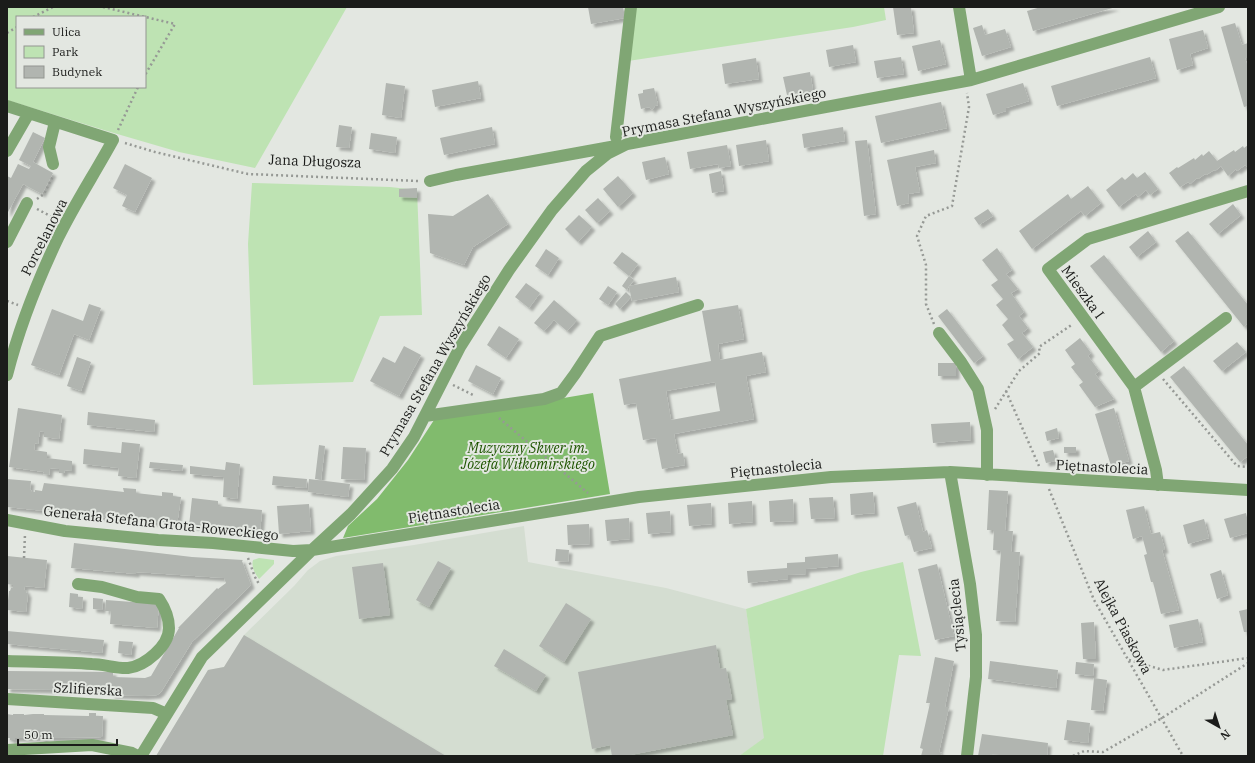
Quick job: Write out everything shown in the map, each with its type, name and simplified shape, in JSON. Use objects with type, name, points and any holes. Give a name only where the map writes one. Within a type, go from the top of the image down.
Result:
[{"type":"street","points":[[616,137],[631,7]]},
{"type":"street","points":[[960,7],[968,80]]},
{"type":"street","name":"Prymasa Stefana Wyszyńskiego","points":[[140,756],[202,657],[351,514],[392,468],[414,436],[460,347],[509,270],[552,210],[586,171],[607,154],[627,144],[968,80],[1219,7]]},
{"type":"street","points":[[7,106],[113,140]]},
{"type":"street","points":[[7,151],[29,113]]},
{"type":"street","points":[[53,164],[48,147],[55,122]]},
{"type":"street","name":"Porcelanowa","points":[[7,375],[13,352],[33,294],[58,237],[113,140]]},
{"type":"street","points":[[430,181],[627,144]]},
{"type":"street","name":"Mieszka I","points":[[1158,485],[1156,470],[1134,387],[1048,269],[1088,239],[1248,191]]},
{"type":"street","points":[[7,242],[29,204]]},
{"type":"street","points":[[425,416],[544,399],[561,392],[575,374],[600,336],[698,305]]},
{"type":"street","points":[[1134,387],[1226,318]]},
{"type":"street","points":[[939,333],[961,362],[978,389],[986,424],[987,474]]},
{"type":"street","name":"Piętnastolecia","points":[[312,550],[639,496],[830,477],[950,472],[1248,490]]},
{"type":"street","name":"Tysiąclecia","points":[[950,472],[970,584],[976,635],[976,677],[967,756]]},
{"type":"street","name":"Generała Stefana Grota-Roweckiego","points":[[7,520],[65,531],[293,551],[312,550]]},
{"type":"street","points":[[7,661],[69,662],[128,668],[141,664],[152,657],[162,646],[169,629],[166,610],[159,599],[137,597],[102,587],[78,584]]},
{"type":"street","name":"Szlifierska","points":[[7,699],[153,708],[167,714]]},
{"type":"street","points":[[7,750],[92,745],[140,756]]},
{"type":"path","points":[[35,16],[53,7]]},
{"type":"path","points":[[103,7],[141,16]]},
{"type":"path","points":[[146,17],[175,24],[146,73]]},
{"type":"path","points":[[7,33],[16,28]]},
{"type":"path","points":[[939,333],[926,304],[926,265],[917,236],[926,216],[952,206],[969,107],[968,80]]},
{"type":"path","points":[[113,140],[138,88]]},
{"type":"path","name":"Jana Długosza","points":[[113,140],[155,152],[248,174],[430,181]]},
{"type":"path","points":[[53,164],[55,173],[44,194],[29,204],[66,224]]},
{"type":"path","points":[[986,424],[1019,371],[1040,353],[1039,347],[1082,317]]},
{"type":"path","points":[[1159,374],[1237,466],[1248,467]]},
{"type":"path","points":[[443,379],[486,403],[494,414],[600,503]]},
{"type":"path","points":[[1173,390],[1177,386]]},
{"type":"path","name":"Alejka Piaskowa","points":[[1006,391],[1045,478],[1094,600],[1183,756]]},
{"type":"path","points":[[1190,410],[1194,407]]},
{"type":"path","points":[[1207,431],[1212,428]]},
{"type":"path","points":[[1224,451],[1228,448]]},
{"type":"path","points":[[24,558],[25,530]]},
{"type":"path","points":[[247,555],[259,585],[263,581]]},
{"type":"path","points":[[1129,660],[1163,670],[1248,658]]},
{"type":"path","points":[[1073,756],[1084,750],[1102,752],[1162,718],[1248,663]]},
{"type":"shaded area","points":[[524,526],[528,562],[666,588],[746,609],[765,738],[739,756],[156,756],[208,670],[224,667],[244,635],[294,586],[308,570],[320,561],[336,556],[414,545]]},
{"type":"green space","points":[[7,7],[347,7],[255,168],[179,152],[7,100]]},
{"type":"green space","points":[[635,7],[884,7],[886,20],[853,27],[628,61]]},
{"type":"green space","points":[[252,183],[390,187],[417,190],[422,315],[380,316],[353,382],[253,385],[248,244]]},
{"type":"green space","name":"Muzyczny Skwer im. Józefa Wiłkomirskiego","points":[[593,393],[610,494],[343,538],[348,526],[377,499],[408,460],[434,420]]},
{"type":"green space","points":[[259,558],[274,560],[274,564],[259,579],[254,570],[253,560]]},
{"type":"green space","points":[[903,562],[921,656],[899,655],[883,756],[739,756],[764,738],[746,609],[861,572]]},
{"type":"building","points":[[588,7],[623,7],[625,18],[591,24]]},
{"type":"building","points":[[893,7],[911,7],[914,33],[897,35]]},
{"type":"building","points":[[1041,7],[1116,7],[1033,31],[1027,11]]},
{"type":"building","points":[[1235,23],[1242,45],[1248,43],[1248,58],[1245,58],[1248,67],[1248,106],[1244,107],[1221,27]]},
{"type":"building","points":[[982,25],[985,35],[1005,29],[1011,47],[982,56],[973,28]]},
{"type":"building","points":[[1203,30],[1208,48],[1190,54],[1193,65],[1177,70],[1169,39]]},
{"type":"building","points":[[940,40],[946,64],[918,71],[912,46]]},
{"type":"building","points":[[853,45],[856,62],[829,67],[826,50]]},
{"type":"building","points":[[901,57],[904,74],[877,78],[874,61]]},
{"type":"building","points":[[1150,57],[1156,78],[1057,106],[1051,86]]},
{"type":"building","points":[[756,58],[759,79],[725,84],[722,64]]},
{"type":"building","points":[[810,72],[813,90],[787,95],[783,77]]},
{"type":"building","points":[[478,81],[481,98],[435,107],[432,90]]},
{"type":"building","points":[[386,83],[405,86],[401,118],[382,115]]},
{"type":"building","points":[[1023,83],[1029,101],[1006,108],[1006,111],[993,115],[986,94]]},
{"type":"building","points":[[654,88],[658,105],[652,110],[649,107],[641,109],[638,94],[643,93],[643,90]]},
{"type":"building","points":[[941,102],[947,128],[881,143],[875,116]]},
{"type":"building","points":[[339,125],[352,127],[349,148],[336,147]]},
{"type":"building","points":[[492,127],[495,144],[444,155],[440,138]]},
{"type":"building","points":[[843,127],[845,141],[804,148],[802,134]]},
{"type":"building","points":[[33,132],[45,138],[33,162],[53,173],[42,194],[23,184],[7,214],[7,176],[11,178],[18,164],[29,169],[31,166],[19,160]]},
{"type":"building","points":[[371,133],[397,137],[395,153],[369,149]]},
{"type":"building","points":[[766,140],[769,161],[739,166],[736,145]]},
{"type":"building","points":[[867,140],[876,214],[864,216],[855,141]]},
{"type":"building","points":[[727,145],[731,166],[719,168],[718,164],[690,169],[687,152]]},
{"type":"building","points":[[1248,145],[1248,166],[1247,167],[1245,165],[1237,171],[1236,169],[1228,176],[1221,166],[1215,171],[1214,170],[1206,175],[1205,174],[1198,179],[1197,178],[1190,184],[1188,182],[1180,187],[1169,173],[1194,158],[1195,160],[1202,154],[1203,156],[1209,151],[1217,161],[1234,150],[1235,152],[1243,146],[1244,148]]},
{"type":"building","points":[[934,150],[936,163],[915,167],[920,192],[908,194],[909,203],[897,206],[887,160]]},
{"type":"building","points":[[665,157],[669,174],[646,180],[642,162]]},
{"type":"building","points":[[125,164],[152,178],[135,212],[122,206],[127,195],[113,188]]},
{"type":"building","points":[[721,171],[724,191],[712,193],[709,174]]},
{"type":"building","points":[[1145,172],[1158,189],[1150,195],[1146,190],[1138,197],[1136,194],[1119,207],[1106,190],[1122,177],[1125,180],[1133,173],[1137,178]]},
{"type":"building","points":[[618,176],[633,193],[618,207],[603,189]]},
{"type":"building","points":[[1088,186],[1101,203],[1085,216],[1081,211],[1032,249],[1019,231],[1068,194],[1071,199]]},
{"type":"building","points":[[417,188],[417,198],[399,197],[399,189]]},
{"type":"building","points":[[488,194],[508,224],[473,247],[464,265],[430,253],[428,214],[453,216]]},
{"type":"building","points":[[598,198],[610,211],[597,223],[585,210]]},
{"type":"building","points":[[1233,204],[1241,215],[1218,234],[1209,224]]},
{"type":"building","points":[[988,209],[993,216],[979,225],[974,218]]},
{"type":"building","points":[[579,215],[592,227],[578,242],[565,229]]},
{"type":"building","points":[[1148,231],[1156,242],[1137,257],[1129,247]]},
{"type":"building","points":[[1188,231],[1248,305],[1248,323],[1244,327],[1175,241]]},
{"type":"building","points":[[997,248],[1012,270],[1006,274],[1018,289],[1011,293],[1024,312],[1019,316],[1028,328],[1022,333],[1033,347],[1018,359],[1007,344],[1014,340],[1002,325],[1008,319],[996,305],[1003,299],[991,285],[998,280],[982,260]]},
{"type":"building","points":[[546,249],[559,258],[548,275],[535,266]]},
{"type":"building","points":[[622,252],[638,264],[629,276],[613,263]]},
{"type":"building","points":[[1104,255],[1174,341],[1161,352],[1090,266]]},
{"type":"building","points":[[629,276],[634,280],[627,290],[622,286]]},
{"type":"building","points":[[676,277],[679,292],[632,301],[629,286]]},
{"type":"building","points":[[526,283],[540,293],[529,308],[515,297]]},
{"type":"building","points":[[608,286],[617,292],[608,305],[599,299]]},
{"type":"building","points":[[626,292],[631,297],[620,309],[615,304]]},
{"type":"building","points":[[554,300],[577,320],[567,331],[554,320],[544,331],[534,323]]},
{"type":"building","points":[[89,304],[101,308],[89,340],[74,334],[59,375],[31,365],[52,309],[83,321]]},
{"type":"building","points":[[738,305],[744,339],[718,344],[720,360],[762,352],[766,372],[746,376],[754,419],[674,434],[678,454],[683,453],[685,465],[662,469],[656,438],[643,440],[636,403],[624,405],[619,379],[711,361],[702,311]],"holes":[[[715,382],[720,411],[671,420],[666,391]]]},
{"type":"building","points":[[947,309],[983,356],[974,363],[938,316]]},
{"type":"building","points":[[499,326],[519,339],[506,358],[487,345]]},
{"type":"building","points":[[1080,338],[1091,353],[1088,356],[1099,371],[1095,374],[1114,399],[1095,407],[1079,385],[1083,382],[1071,367],[1075,364],[1065,350]]},
{"type":"building","points":[[1237,342],[1246,352],[1222,371],[1213,361]]},
{"type":"building","points":[[404,346],[421,355],[399,396],[370,381],[383,357],[395,363]]},
{"type":"building","points":[[77,357],[91,362],[81,391],[67,386]]},
{"type":"building","points":[[938,363],[956,363],[956,376],[938,376]]},
{"type":"building","points":[[476,365],[501,378],[493,394],[468,381]]},
{"type":"building","points":[[1184,366],[1248,445],[1248,456],[1240,462],[1170,377]]},
{"type":"building","points":[[18,408],[62,415],[59,439],[44,437],[44,432],[40,431],[38,444],[35,443],[34,450],[47,452],[47,458],[72,461],[72,471],[65,470],[64,473],[59,473],[59,469],[50,468],[49,475],[43,474],[44,472],[9,467]]},
{"type":"building","points":[[1114,408],[1129,461],[1111,466],[1095,414]]},
{"type":"building","points":[[88,412],[155,420],[154,432],[87,425]]},
{"type":"building","points":[[970,422],[971,440],[933,443],[931,424]]},
{"type":"building","points":[[1057,428],[1059,438],[1047,441],[1045,432]]},
{"type":"building","points":[[122,442],[140,444],[136,478],[118,476],[119,468],[83,464],[84,449],[121,453]]},
{"type":"building","points":[[319,445],[325,446],[321,480],[315,479]]},
{"type":"building","points":[[343,447],[366,448],[364,480],[341,479]]},
{"type":"building","points":[[1064,447],[1076,447],[1076,453],[1064,453]]},
{"type":"building","points":[[1053,450],[1056,461],[1046,463],[1043,452]]},
{"type":"building","points":[[150,462],[183,465],[182,471],[149,468]]},
{"type":"building","points":[[226,462],[240,464],[237,499],[223,497],[224,477],[190,474],[190,466],[225,470]]},
{"type":"building","points":[[273,476],[307,479],[306,488],[272,485]]},
{"type":"building","points":[[7,479],[31,481],[30,489],[32,492],[35,492],[35,490],[42,491],[44,483],[124,492],[123,488],[136,489],[136,493],[162,496],[162,492],[173,493],[173,496],[181,497],[177,525],[7,507]]},
{"type":"building","points":[[309,479],[350,484],[348,497],[308,492]]},
{"type":"building","points":[[989,490],[1008,491],[1005,531],[1013,531],[1011,552],[1020,552],[1015,622],[996,621],[1001,551],[993,550],[994,530],[987,530]]},
{"type":"building","points":[[873,492],[875,513],[851,515],[850,494]]},
{"type":"building","points":[[833,497],[835,518],[811,519],[809,498]]},
{"type":"building","points":[[192,498],[218,501],[218,506],[262,510],[260,534],[189,526]]},
{"type":"building","points":[[793,499],[794,521],[770,522],[769,501]]},
{"type":"building","points":[[752,501],[753,522],[729,524],[728,503]]},
{"type":"building","points":[[916,502],[923,532],[927,530],[932,548],[914,552],[909,535],[905,536],[897,507]]},
{"type":"building","points":[[711,503],[712,524],[689,526],[687,505]]},
{"type":"building","points":[[309,504],[311,531],[279,534],[277,506]]},
{"type":"building","points":[[1144,506],[1151,534],[1160,532],[1165,550],[1162,550],[1179,610],[1161,614],[1144,555],[1147,554],[1142,536],[1133,539],[1126,510]]},
{"type":"building","points":[[670,511],[671,532],[648,534],[646,513]]},
{"type":"building","points":[[1246,513],[1248,533],[1230,538],[1224,519]]},
{"type":"building","points":[[629,518],[630,539],[607,541],[605,520]]},
{"type":"building","points":[[1204,519],[1209,538],[1188,544],[1183,525]]},
{"type":"building","points":[[589,524],[590,544],[568,545],[567,525]]},
{"type":"building","points":[[74,543],[192,557],[243,560],[242,561],[251,585],[192,642],[161,692],[157,695],[111,695],[112,691],[7,689],[7,671],[113,672],[113,677],[145,678],[151,676],[178,628],[217,588],[218,589],[226,583],[224,578],[136,572],[136,574],[71,568]]},
{"type":"building","points":[[556,549],[569,550],[568,562],[555,561]]},
{"type":"building","points":[[838,554],[839,566],[806,569],[806,574],[788,575],[788,579],[748,583],[747,571],[787,568],[787,563],[805,562],[805,557]]},
{"type":"building","points":[[7,556],[47,560],[44,588],[25,586],[24,590],[27,590],[26,593],[28,593],[26,612],[7,610],[9,591],[13,588],[13,585],[7,584]]},
{"type":"building","points":[[438,561],[451,568],[429,607],[416,600]]},
{"type":"building","points":[[383,563],[390,615],[359,619],[352,567]]},
{"type":"building","points":[[937,564],[954,636],[935,640],[918,569]]},
{"type":"building","points":[[1221,570],[1228,595],[1217,599],[1210,574]]},
{"type":"building","points":[[70,593],[78,594],[78,597],[83,597],[82,609],[69,607]]},
{"type":"building","points":[[93,598],[103,599],[102,610],[93,609]]},
{"type":"building","points":[[106,600],[159,604],[157,628],[110,624],[111,611],[105,611]]},
{"type":"building","points":[[566,603],[591,619],[564,662],[539,646]]},
{"type":"building","points":[[1248,609],[1248,632],[1244,632],[1239,611]]},
{"type":"building","points":[[1198,619],[1203,642],[1174,648],[1169,625]]},
{"type":"building","points":[[1094,622],[1096,659],[1083,659],[1081,623]]},
{"type":"building","points":[[7,631],[104,640],[102,653],[7,644]]},
{"type":"building","points":[[244,635],[446,756],[156,756],[208,670],[224,667]]},
{"type":"building","points":[[119,641],[133,642],[131,655],[118,653]]},
{"type":"building","points":[[716,645],[720,669],[726,668],[732,699],[726,700],[733,735],[625,756],[612,756],[610,745],[592,749],[578,672]]},
{"type":"building","points":[[504,649],[546,675],[536,691],[494,666]]},
{"type":"building","points":[[935,657],[954,661],[945,707],[949,707],[939,752],[942,753],[941,756],[921,756],[923,749],[920,748],[930,703],[926,703]]},
{"type":"building","points":[[990,661],[1058,670],[1056,688],[988,679]]},
{"type":"building","points":[[1076,662],[1094,664],[1093,676],[1075,674]]},
{"type":"building","points":[[1094,678],[1107,680],[1103,711],[1091,710]]},
{"type":"building","points":[[89,713],[96,713],[96,716],[103,716],[102,737],[45,738],[45,741],[41,741],[41,738],[15,738],[15,740],[10,740],[10,738],[7,738],[7,714],[89,716]]},
{"type":"building","points":[[1067,720],[1090,723],[1088,743],[1064,740]]},
{"type":"building","points":[[982,734],[1048,743],[1047,756],[1008,756],[991,754],[990,756],[978,756]]}]
